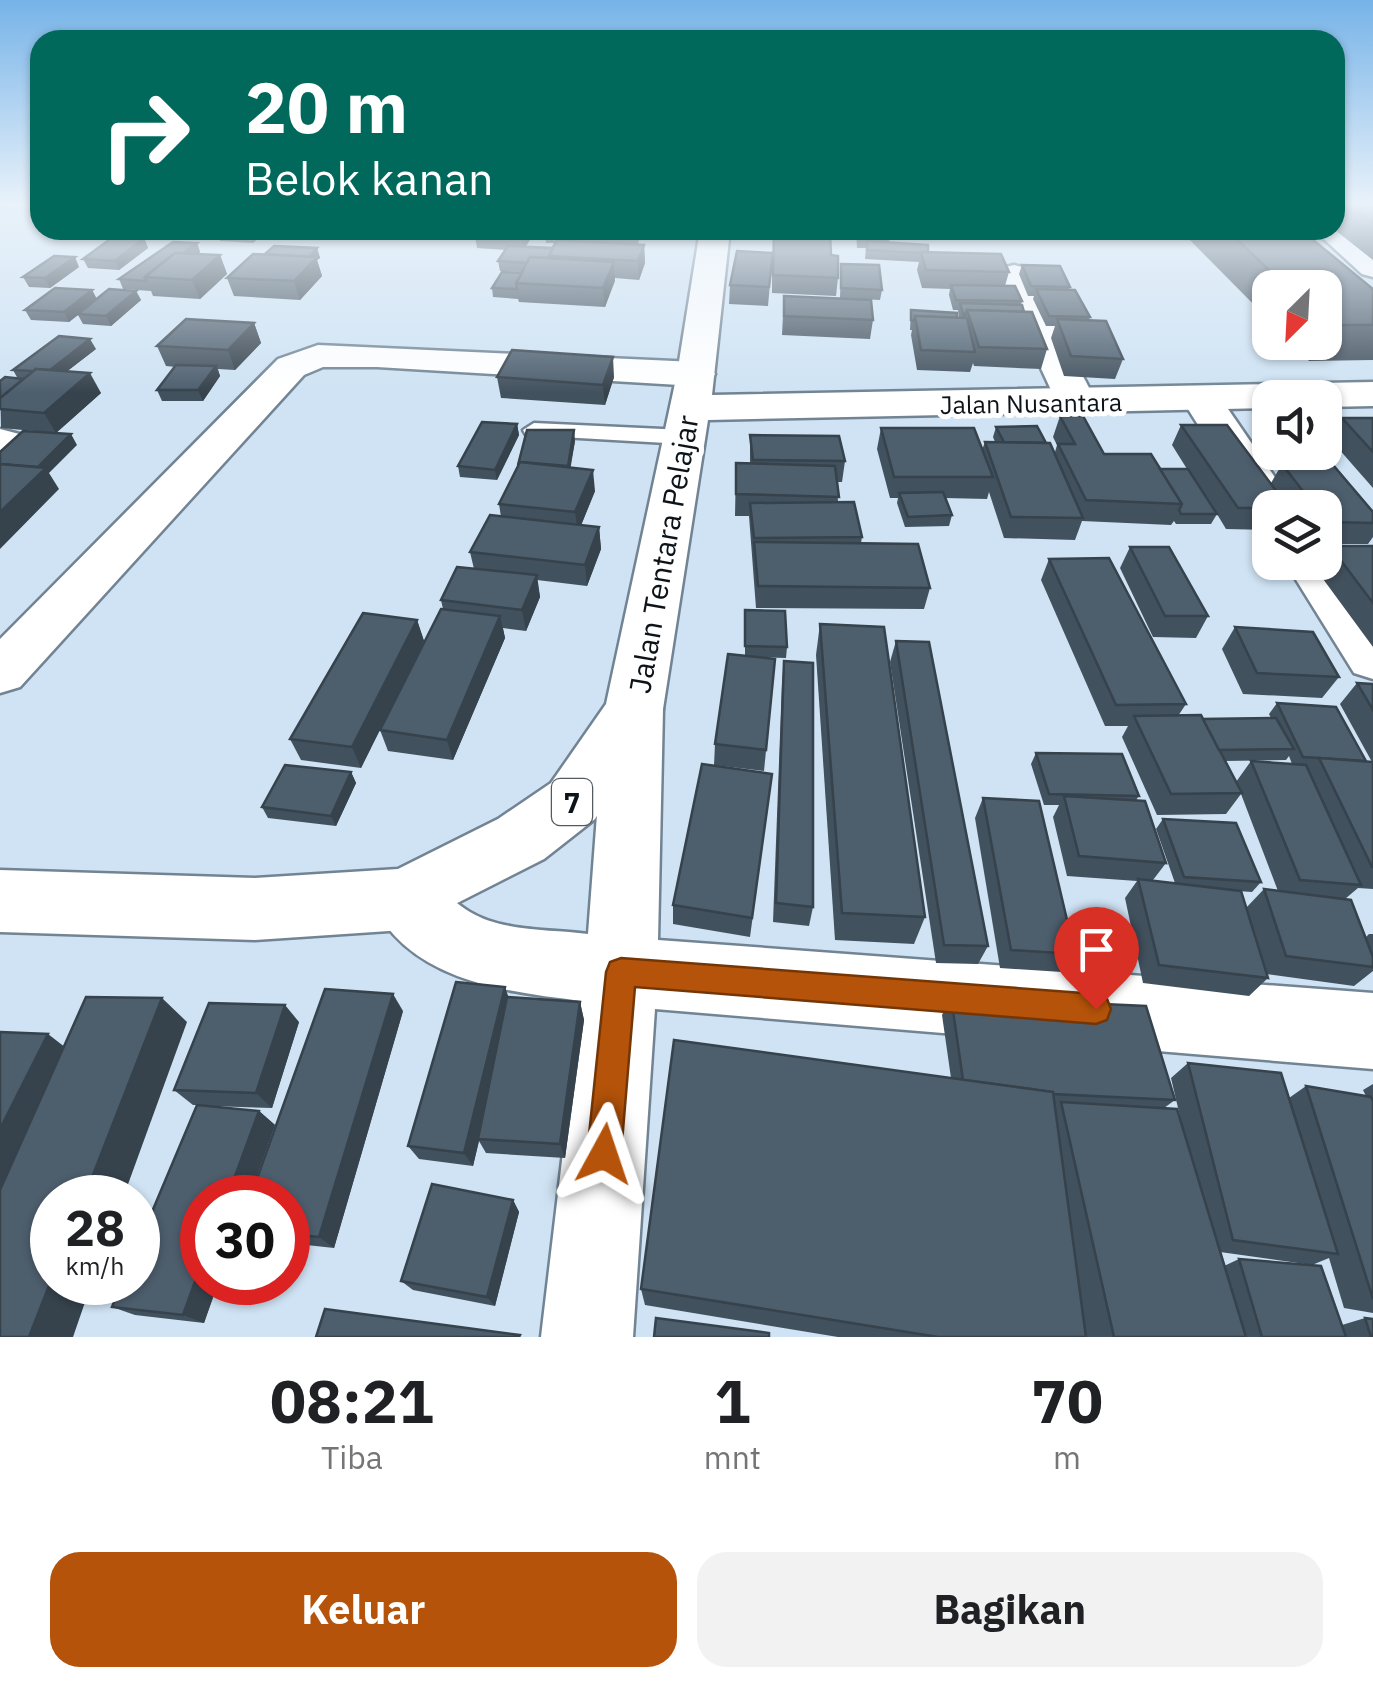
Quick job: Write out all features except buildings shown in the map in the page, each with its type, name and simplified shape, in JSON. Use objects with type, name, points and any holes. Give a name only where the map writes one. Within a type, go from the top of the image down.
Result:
[{"type":"main road","name":"Jalan Tentara Pelajar","points":[[0,901],[255,909],[404,899],[521,839],[573,801],[634,709],[690,406],[710,268]]},
{"type":"main road","points":[[1014,275],[1077,403]]},
{"type":"main road","name":"Jalan Nusantara","points":[[0,674],[290,367],[318,356],[377,356],[690,406],[1077,403],[1373,394]]},
{"type":"main road","points":[[1201,398],[1261,490]]},
{"type":"main road","points":[[0,442],[16,446],[0,464]]},
{"type":"main road","points":[[1321,580],[1373,659]]},
{"type":"main road","points":[[586,1337],[621,972],[634,709]]},
{"type":"main road","points":[[404,899],[446,935],[491,956],[621,972],[1373,1031]]},
{"type":"lane","points":[[534,430],[690,406]]},
{"type":"route","points":[[604,1154],[621,972],[1096,1009]]}]
